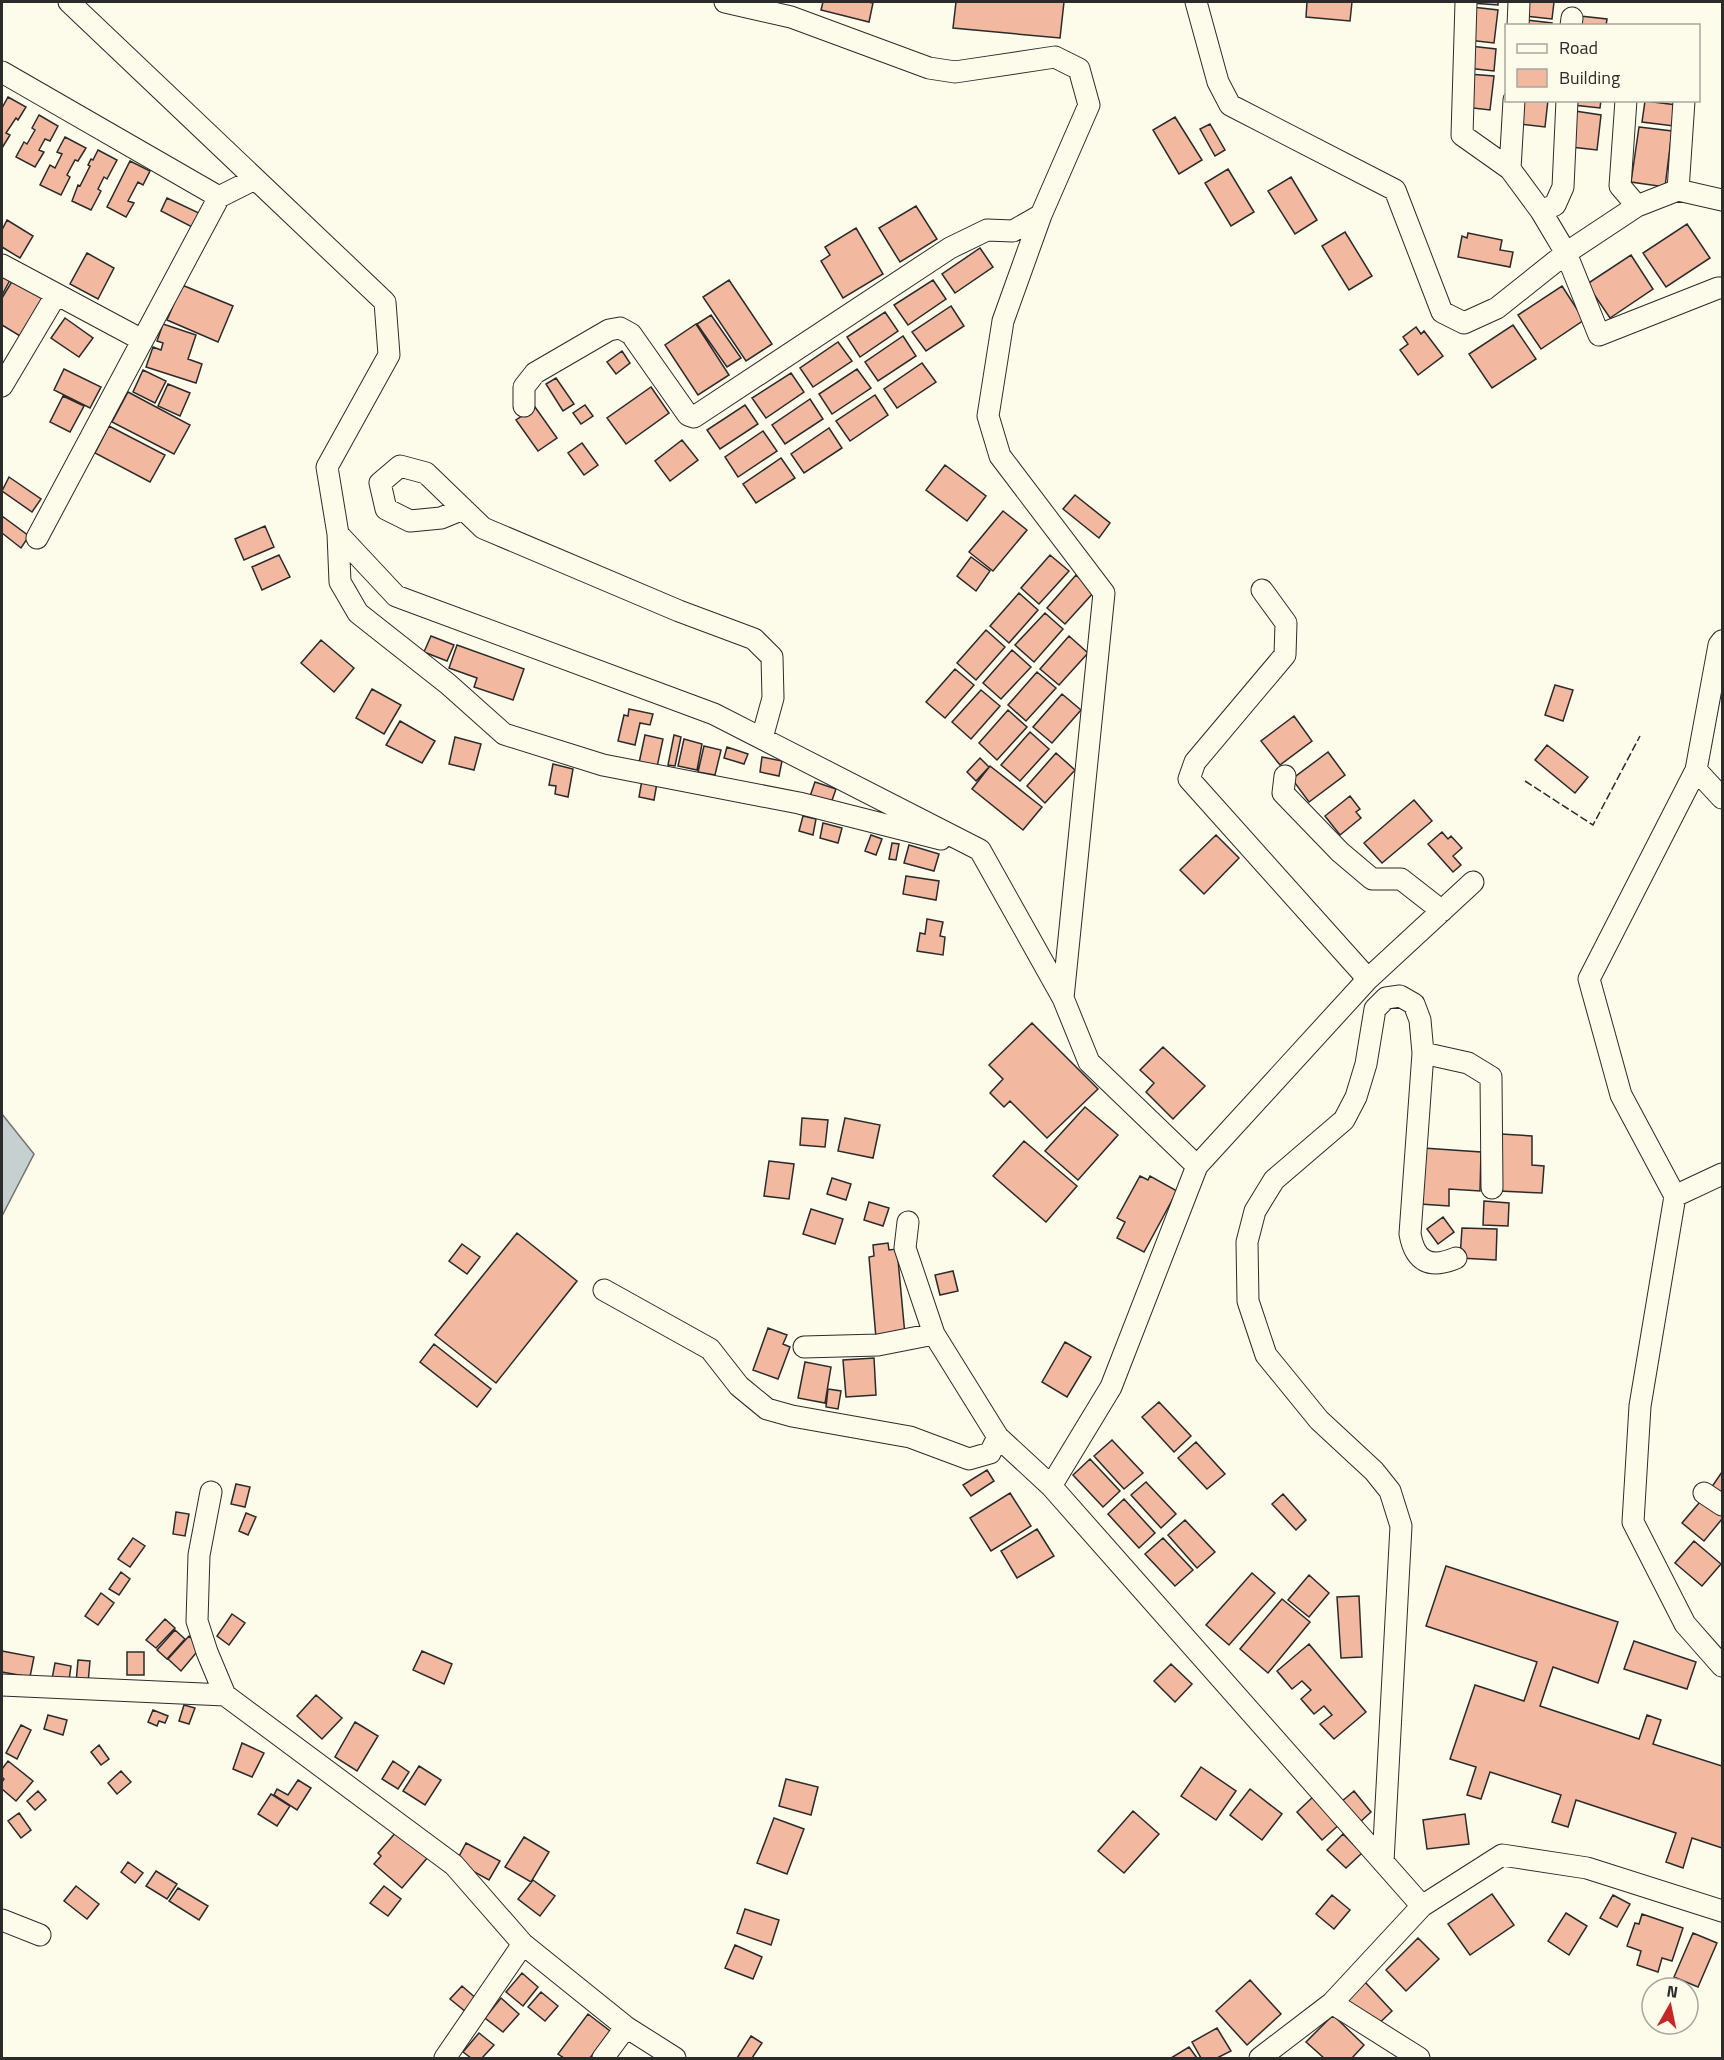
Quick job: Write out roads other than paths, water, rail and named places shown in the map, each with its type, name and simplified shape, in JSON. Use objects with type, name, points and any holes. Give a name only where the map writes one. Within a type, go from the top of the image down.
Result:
[{"type":"street","points":[[69,2],[385,302],[389,355],[327,467],[338,534],[340,582],[358,613],[448,684],[504,734],[603,765],[799,803],[980,850]]},
{"type":"street","points":[[725,2],[791,17],[929,68],[956,72],[1054,57],[1079,69],[1089,105],[1041,215],[1003,321],[988,417],[1000,456],[1104,593],[1063,998]]},
{"type":"street","points":[[1196,2],[1218,82],[1230,105],[1395,190],[1442,312],[1464,322],[1497,308],[1566,253],[1637,206],[1678,190],[1722,200]]},
{"type":"street","points":[[1466,2],[1462,135],[1510,169],[1541,211],[1566,253],[1599,335],[1722,288]]},
{"type":"street","points":[[1518,24],[1519,2]]},
{"type":"street","points":[[2,72],[219,197]]},
{"type":"street","points":[[1510,169],[1514,102]]},
{"type":"street","points":[[1541,211],[1555,205],[1563,187],[1567,102]]},
{"type":"street","points":[[1626,102],[1620,186],[1637,206]]},
{"type":"street","points":[[1678,190],[1684,102]]},
{"type":"street","points":[[37,538],[219,197],[255,179]]},
{"type":"street","points":[[524,406],[524,387],[535,372],[609,330],[620,328],[631,333],[688,415],[694,417],[950,248],[987,230],[1013,231],[1041,215]]},
{"type":"street","points":[[2,265],[142,340]]},
{"type":"street","points":[[2,386],[56,295]]},
{"type":"street","points":[[463,509],[483,528],[680,611],[754,639],[772,657],[773,698],[762,738]]},
{"type":"street","points":[[338,534],[396,596],[714,714],[980,850],[1063,998],[1089,1062],[1197,1166]]},
{"type":"street","points":[[1262,590],[1287,623],[1285,655],[1195,762],[1189,779],[1368,979]]},
{"type":"street","points":[[1722,640],[1719,645],[1696,770],[1589,979],[1621,1095],[1675,1196],[1640,1406],[1633,1521],[1685,1624],[1722,1666]]},
{"type":"street","points":[[1713,682],[1722,704]]},
{"type":"street","points":[[1696,770],[1722,798]]},
{"type":"street","points":[[1285,776],[1283,793],[1340,852],[1372,879],[1401,879],[1442,911]]},
{"type":"street","points":[[1051,1485],[1111,1387],[1197,1166],[1368,979],[1473,882]]},
{"type":"street","points":[[1383,1862],[1401,1526],[1390,1491],[1374,1471],[1319,1420],[1266,1355],[1248,1300],[1247,1242],[1255,1210],[1274,1179],[1344,1120],[1356,1097],[1365,1064],[1375,1009],[1386,998],[1400,996],[1414,1005],[1420,1020],[1423,1053],[1410,1234],[1413,1248],[1423,1260],[1441,1264],[1456,1258]]},
{"type":"street","points":[[1423,1053],[1468,1063],[1491,1077],[1492,1188]]},
{"type":"street","points":[[1675,1196],[1722,1174]]},
{"type":"street","points":[[908,1222],[905,1248],[934,1334],[998,1437],[1051,1485],[1422,1906]]},
{"type":"street","points":[[604,1290],[710,1350],[739,1386],[767,1409],[792,1416],[910,1437],[969,1459],[990,1453],[998,1437]]},
{"type":"street","points":[[804,1347],[878,1346],[934,1334]]},
{"type":"street","points":[[211,1492],[200,1555],[197,1621],[225,1695],[454,1865],[523,1944],[626,2027],[675,2058]]},
{"type":"street","points":[[1704,1493],[1722,1505]]},
{"type":"street","points":[[2,1686],[225,1695]]},
{"type":"street","points":[[1260,2058],[1332,2003],[1422,1906],[1502,1855],[1587,1868],[1722,1911]]},
{"type":"street","points":[[2,1920],[40,1935]]},
{"type":"street","points":[[445,2058],[523,1944]]},
{"type":"street","points":[[1332,2003],[1419,2058]]},
{"type":"street","points":[[603,2058],[626,2027]]}]
